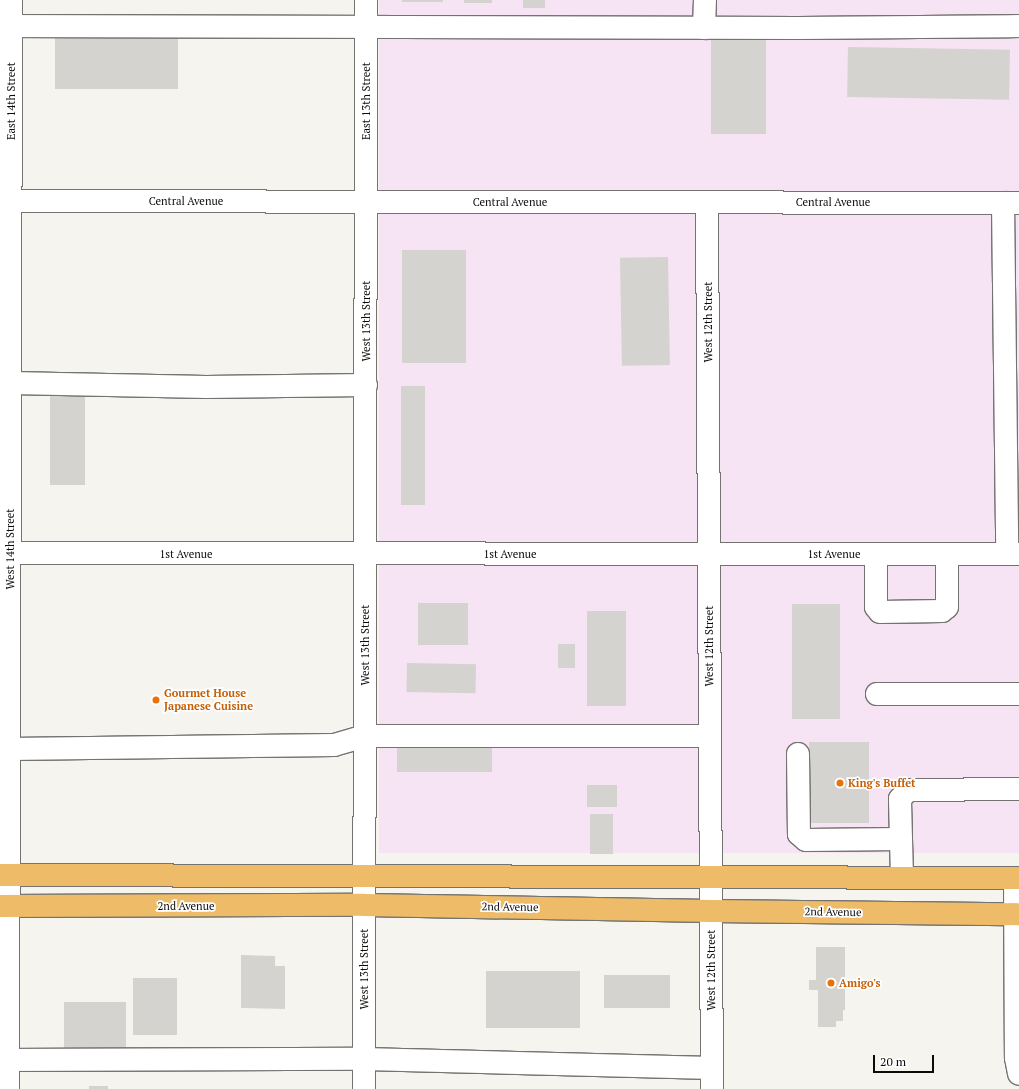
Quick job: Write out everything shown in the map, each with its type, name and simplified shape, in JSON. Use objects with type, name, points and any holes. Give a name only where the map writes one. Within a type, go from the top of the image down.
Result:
[{"type":"main road","points":[[5,875],[1017,878]]},
{"type":"main road","name":"2nd Avenue","points":[[5,906],[364,905],[711,911],[1017,914]]},
{"type":"street","name":"East 14th Street","points":[[6,201],[6,26],[11,0]]},
{"type":"street","name":"East 13th Street","points":[[366,0],[366,201]]},
{"type":"street","points":[[704,28],[705,0]]},
{"type":"street","points":[[6,26],[704,28],[1019,26]]},
{"type":"street","name":"Central Avenue","points":[[6,201],[1011,203]]},
{"type":"street","name":"West 14th Street","points":[[6,201],[11,383],[5,554],[6,736],[4,1060],[8,1089]]},
{"type":"street","name":"West 13th Street","points":[[364,1089],[366,201]]},
{"type":"street","name":"West 12th Street","points":[[707,202],[712,1089]]},
{"type":"street","points":[[1011,203],[1013,554]]},
{"type":"street","points":[[11,383],[206,387],[366,385]]},
{"type":"street","name":"1st Avenue","points":[[5,554],[1013,554]]},
{"type":"street","points":[[876,554],[876,606],[880,612],[942,611],[947,607],[947,554]]},
{"type":"street","points":[[877,694],[1019,694]]},
{"type":"street","points":[[6,736],[334,745],[365,736],[710,736]]},
{"type":"street","points":[[798,754],[799,834],[806,840],[901,839]]},
{"type":"street","points":[[902,877],[900,799],[908,790],[1019,788]]},
{"type":"street","points":[[1017,878],[1016,1058],[1019,1074]]},
{"type":"street","points":[[4,1060],[364,1059],[712,1068]]},
{"type":"shaded area","points":[[379,0],[1019,0],[1019,853],[379,853]]},
{"type":"building","points":[[402,0],[443,0],[443,2],[402,2]]},
{"type":"building","points":[[464,0],[492,0],[492,3],[464,3]]},
{"type":"building","points":[[523,0],[545,0],[545,8],[523,8]]},
{"type":"building","points":[[55,35],[178,35],[178,89],[55,89]]},
{"type":"building","points":[[711,40],[766,40],[766,134],[711,134]]},
{"type":"building","points":[[848,47],[1010,50],[1009,100],[847,97]]},
{"type":"building","points":[[402,250],[466,250],[466,363],[402,363]]},
{"type":"building","points":[[668,257],[670,365],[622,366],[620,258]]},
{"type":"building","points":[[401,386],[425,386],[425,505],[401,505]]},
{"type":"building","points":[[50,395],[85,395],[85,485],[50,485]]},
{"type":"building","points":[[418,603],[468,603],[468,645],[418,645]]},
{"type":"building","points":[[792,604],[840,604],[840,719],[792,719]]},
{"type":"building","points":[[587,611],[626,611],[626,706],[587,706]]},
{"type":"building","points":[[558,644],[575,644],[575,668],[558,668]]},
{"type":"building","points":[[407,663],[476,664],[475,693],[406,692]]},
{"type":"building","points":[[397,742],[492,742],[492,772],[397,772]]},
{"type":"building","points":[[809,742],[869,742],[869,823],[809,823]]},
{"type":"building","points":[[587,785],[617,785],[617,807],[587,807]]},
{"type":"building","points":[[590,814],[613,814],[613,854],[590,854]]},
{"type":"building","points":[[816,947],[845,947],[845,1010],[843,1010],[843,1021],[836,1021],[836,1027],[818,1027],[818,990],[809,990],[809,980],[816,980]]},
{"type":"building","points":[[241,955],[275,956],[275,966],[285,966],[285,1009],[241,1008]]},
{"type":"building","points":[[486,971],[580,971],[580,1028],[486,1028]]},
{"type":"building","points":[[604,975],[670,975],[670,1008],[604,1008]]},
{"type":"building","points":[[133,978],[177,978],[177,1035],[133,1035]]},
{"type":"building","points":[[64,1002],[126,1002],[126,1048],[64,1048]]},
{"type":"building","points":[[89,1086],[108,1086],[108,1089],[89,1089]]},
{"type":"place","name":"Gourmet House Japanese Cuisine","points":[[156,700]]},
{"type":"place","name":"King's Buffet","points":[[840,783]]},
{"type":"place","name":"Amigo's","points":[[831,983]]}]
